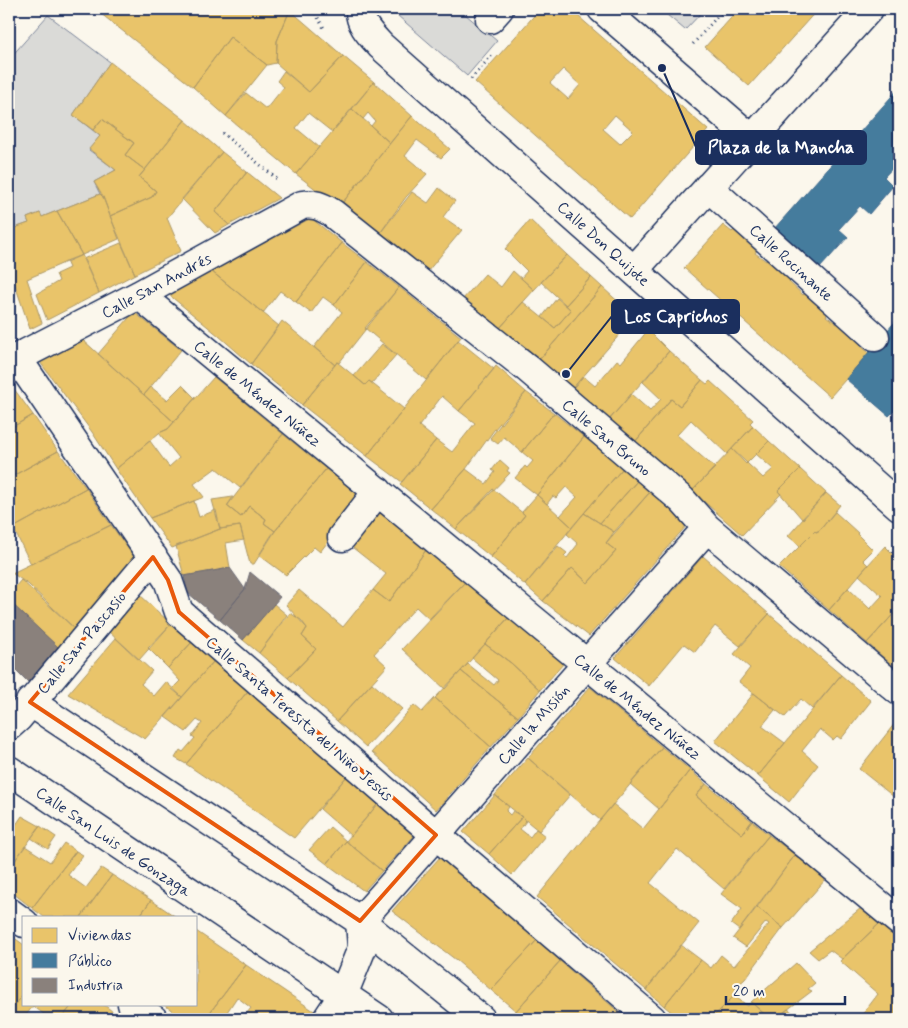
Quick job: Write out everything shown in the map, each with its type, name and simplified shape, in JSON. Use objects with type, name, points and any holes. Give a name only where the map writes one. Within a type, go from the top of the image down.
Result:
[{"type":"street","points":[[602,9],[752,139]]},
{"type":"street","points":[[634,270],[869,9]]},
{"type":"street","name":"Calle Don Quijote","points":[[359,12],[365,28],[381,46],[899,506]]},
{"type":"street","name":"Calle Rocinante","points":[[708,187],[875,337]]},
{"type":"street","name":"Calle San Andrés","points":[[13,360],[139,295],[302,205]]},
{"type":"street","name":"Calle San Bruno","points":[[302,205],[320,206],[332,213],[527,368],[682,500],[707,528],[899,691]]},
{"type":"street","name":"Calle de Méndez Núñez","points":[[139,295],[899,920]]},
{"type":"street","name":"Calle Santa Teresita del Niño Jesús","points":[[13,360],[168,580],[179,612],[652,1019]]},
{"type":"street","points":[[342,536],[378,491]]},
{"type":"street","name":"Calle la Misión","points":[[360,921],[707,528]]},
{"type":"street","name":"Calle San Pascasio","points":[[9,726],[18,718],[153,558]]},
{"type":"street","points":[[30,702],[360,921],[481,1019]]},
{"type":"street","name":"Calle San Luis de Gonzaga","points":[[9,770],[379,1019]]},
{"type":"street","points":[[9,912],[22,922]]},
{"type":"street","points":[[327,1019],[343,995],[362,948],[360,921]]},
{"type":"street","points":[[135,1006],[153,1019]]},
{"type":"path","points":[[313,9],[325,30]]},
{"type":"path","points":[[670,68],[724,9]]},
{"type":"path","points":[[470,79],[499,48]]},
{"type":"path","points":[[222,132],[280,182]]},
{"type":"highlighted area","points":[[153,557],[168,580],[179,612],[436,835],[360,921],[30,702]]},
{"type":"shaded area","points":[[390,9],[469,9],[465,14],[497,41],[467,76]]},
{"type":"shaded area","points":[[660,9],[705,9],[685,30]]},
{"type":"shaded area","points":[[48,15],[110,62],[73,115],[100,136],[89,150],[116,170],[94,182],[100,194],[42,217],[40,213],[27,218],[29,223],[9,230],[9,59]]},
{"type":"building: Viviendas","points":[[95,9],[290,10],[277,41],[276,63],[267,65],[230,37],[193,87]]},
{"type":"building: Viviendas","points":[[540,9],[570,9],[708,130],[630,219],[475,82]],"holes":[[[563,69],[580,85],[568,99],[550,83]],[[615,115],[633,131],[620,144],[603,129]]]},
{"type":"building: Viviendas","points":[[739,9],[818,9],[749,86],[705,47]]},
{"type":"building: Viviendas","points":[[290,10],[343,56],[309,92],[276,63],[277,41]]},
{"type":"building: Viviendas","points":[[230,37],[267,65],[226,116],[193,87]]},
{"type":"building: Viviendas","points":[[343,56],[374,82],[332,132],[308,113],[296,128],[319,147],[296,174],[226,116],[246,93],[266,109],[284,87],[277,81],[284,71],[309,92]]},
{"type":"building: Viviendas","points":[[110,62],[185,120],[145,170],[125,155],[134,143],[102,119],[93,130],[73,115]]},
{"type":"building: Viviendas","points":[[374,82],[412,116],[390,143],[371,126],[375,121],[368,113],[363,119],[352,109]]},
{"type":"building: Viviendas","points":[[352,109],[390,143],[339,207],[296,174]]},
{"type":"building: Viviendas","points":[[412,116],[450,149],[441,158],[417,140],[405,156],[427,174],[406,197],[378,236],[339,207]]},
{"type":"building: Viviendas","points":[[102,119],[134,143],[125,155],[145,170],[139,177],[156,191],[152,197],[110,216],[103,197],[94,182],[116,170],[89,149],[100,136],[93,130]]},
{"type":"building: Viviendas","points":[[185,120],[222,152],[167,218],[181,251],[135,274],[110,216],[152,197],[156,191],[139,177]]},
{"type":"building: Viviendas","points":[[222,152],[247,172],[215,212],[229,225],[215,233],[182,199]]},
{"type":"building: Viviendas","points":[[247,172],[279,198],[229,225],[215,212]]},
{"type":"building: Viviendas","points":[[439,188],[455,201],[443,217],[462,230],[427,272],[378,236],[412,192],[428,203]]},
{"type":"building: Viviendas","points":[[100,194],[103,197],[119,239],[82,255],[57,211]]},
{"type":"building: Viviendas","points":[[57,211],[82,255],[27,279],[42,323],[30,329],[9,267],[9,230],[29,223],[27,218],[40,213],[42,217]]},
{"type":"building: Viviendas","points":[[311,218],[342,243],[296,302],[280,291],[263,313],[211,271]]},
{"type":"building: Viviendas","points":[[530,220],[567,255],[534,290],[521,278],[527,271],[505,249]]},
{"type":"building: Viviendas","points":[[723,225],[732,232],[735,229],[758,249],[755,253],[766,261],[769,258],[792,279],[789,282],[803,295],[807,292],[829,312],[826,316],[837,324],[840,321],[863,342],[860,345],[869,353],[830,397],[684,268]]},
{"type":"building: Viviendas","points":[[121,243],[135,274],[99,293],[83,259]]},
{"type":"building: Viviendas","points":[[342,243],[367,262],[334,305],[323,297],[311,313],[296,302]]},
{"type":"building: Viviendas","points":[[82,255],[99,293],[47,320],[37,294],[59,281],[56,274],[69,268],[66,261]]},
{"type":"building: Viviendas","points":[[567,255],[591,277],[566,305],[541,282]]},
{"type":"building: Viviendas","points":[[367,262],[399,287],[339,363],[337,362],[335,365],[314,347],[342,312],[334,305]]},
{"type":"building: Viviendas","points":[[211,271],[279,326],[251,364],[168,294]]},
{"type":"building: Viviendas","points":[[513,271],[534,290],[499,329],[463,299],[485,274],[501,287]]},
{"type":"building: Viviendas","points":[[591,277],[602,287],[539,360],[499,329],[523,302],[555,328],[571,310],[566,305]]},
{"type":"building: Viviendas","points":[[399,287],[461,337],[426,380],[365,328]]},
{"type":"building: Viviendas","points":[[602,287],[635,317],[573,388],[539,360]]},
{"type":"building: Viviendas","points":[[557,298],[571,310],[555,328],[542,317]]},
{"type":"building: Viviendas","points":[[134,312],[181,350],[144,395],[98,354]]},
{"type":"building: Viviendas","points":[[282,321],[335,365],[302,405],[251,364]]},
{"type":"building: Viviendas","points":[[648,330],[669,351],[609,420],[573,388],[583,376],[595,386],[617,360],[621,363]]},
{"type":"building: Viviendas","points":[[83,340],[174,422],[168,429],[159,433],[116,469],[92,432],[40,362]]},
{"type":"building: Viviendas","points":[[458,340],[494,369],[459,411],[442,396],[419,426],[436,440],[402,482],[367,456]]},
{"type":"building: Viviendas","points":[[382,344],[396,355],[372,383],[369,381],[365,385],[354,376]]},
{"type":"building: Viviendas","points":[[669,351],[702,380],[680,406],[671,399],[635,442],[609,420],[631,394],[650,411],[661,399],[643,382]]},
{"type":"building: Viviendas","points":[[337,362],[365,385],[369,381],[404,409],[367,456],[302,405]]},
{"type":"building: Viviendas","points":[[496,366],[526,392],[494,430],[466,469],[431,509],[400,484],[436,440],[452,452],[475,423],[459,411]]},
{"type":"building: Viviendas","points":[[214,377],[283,434],[240,488],[216,468],[194,484],[204,497],[150,518],[116,469],[150,441],[169,467],[179,458],[159,433],[168,429]]},
{"type":"building: Viviendas","points":[[702,380],[707,384],[710,381],[753,420],[750,423],[753,426],[727,454],[691,420],[677,435],[715,468],[692,491],[635,442],[671,399],[680,406]]},
{"type":"building: Viviendas","points":[[9,382],[33,415],[9,429]]},
{"type":"building: Viviendas","points":[[182,385],[195,398],[174,422],[144,395],[151,387],[167,400]]},
{"type":"building: Viviendas","points":[[526,392],[554,413],[522,452],[504,437],[498,444],[490,438]]},
{"type":"building: Viviendas","points":[[554,413],[584,437],[537,495],[515,478],[525,466],[527,468],[533,461],[522,452]]},
{"type":"building: Viviendas","points":[[33,415],[58,451],[9,478],[9,429]]},
{"type":"building: Viviendas","points":[[753,426],[769,441],[746,464],[732,449]]},
{"type":"building: Viviendas","points":[[283,434],[326,469],[275,531],[264,523],[266,519],[249,506],[241,517],[227,506]]},
{"type":"building: Viviendas","points":[[584,437],[623,468],[572,527],[560,516],[577,497],[566,487],[556,498],[553,496],[547,504],[537,495]]},
{"type":"building: Viviendas","points":[[769,441],[800,469],[778,491],[781,494],[742,535],[692,491],[732,449],[763,478],[773,469],[756,454]]},
{"type":"building: Viviendas","points":[[58,451],[86,488],[13,528],[9,521],[9,478]]},
{"type":"building: Viviendas","points":[[500,460],[509,468],[507,471],[510,473],[456,529],[431,509],[466,469],[486,484],[495,472],[492,470]]},
{"type":"building: Viviendas","points":[[623,468],[637,481],[600,523],[584,513]]},
{"type":"building: Viviendas","points":[[326,469],[362,498],[320,552],[314,547],[286,575],[259,555],[271,536]]},
{"type":"building: Viviendas","points":[[800,469],[826,493],[802,519],[778,491]]},
{"type":"building: Viviendas","points":[[637,481],[650,492],[614,532],[600,523]]},
{"type":"building: Viviendas","points":[[86,488],[111,525],[31,564],[13,528]]},
{"type":"building: Viviendas","points":[[493,489],[525,515],[491,557],[456,529]]},
{"type":"building: Viviendas","points":[[650,492],[688,524],[589,636],[543,601],[572,568],[588,583],[616,551],[606,543]]},
{"type":"building: Viviendas","points":[[826,493],[840,505],[820,530],[815,531],[800,546],[788,536]]},
{"type":"building: Viviendas","points":[[537,495],[572,527],[525,585],[491,557],[525,515],[522,512]]},
{"type":"building: Viviendas","points":[[233,497],[227,506],[241,517],[249,506],[266,519],[264,523],[275,531],[254,564],[250,564],[240,526],[220,529],[212,500]]},
{"type":"building: Viviendas","points":[[194,501],[199,517],[216,510],[220,529],[172,548],[150,518]]},
{"type":"building: Viviendas","points":[[376,510],[426,550],[389,602],[373,590],[386,574],[348,544]]},
{"type":"building: Viviendas","points":[[835,512],[873,550],[863,560],[868,565],[829,610],[779,567],[815,531],[820,530]]},
{"type":"building: Viviendas","points":[[584,513],[614,532],[606,543],[616,551],[588,583],[572,568],[543,601],[525,585],[558,546],[567,553],[564,556],[567,558],[578,544],[567,534]]},
{"type":"building: Viviendas","points":[[111,525],[135,558],[75,629],[29,585],[12,573]]},
{"type":"building: Viviendas","points":[[240,526],[244,540],[226,543],[230,568],[184,576],[176,546],[220,529]]},
{"type":"building: Viviendas","points":[[885,546],[899,560],[899,608],[867,643],[829,610],[848,588],[870,609],[882,596],[859,575]]},
{"type":"building: Viviendas","points":[[426,550],[465,582],[429,619],[416,607],[374,654],[387,666],[337,721],[288,678],[316,649],[302,636],[307,628],[286,605],[299,590],[343,627],[373,590],[389,602]]},
{"type":"building: Viviendas","points":[[703,556],[769,614],[740,646],[715,626],[695,652],[684,644],[649,686],[615,658]]},
{"type":"building: Viviendas","points":[[21,580],[75,629],[58,647],[9,601],[9,594]]},
{"type":"building: Viviendas","points":[[465,582],[509,617],[445,689],[402,649]]},
{"type":"building: Viviendas","points":[[138,593],[171,624],[139,660],[107,630]]},
{"type":"building: Viviendas","points":[[274,604],[287,615],[259,653],[243,640]]},
{"type":"building: Viviendas","points":[[899,608],[899,671],[867,643]]},
{"type":"building: Viviendas","points":[[290,613],[301,620],[307,628],[302,636],[316,649],[288,678],[259,653]]},
{"type":"building: Viviendas","points":[[769,614],[841,675],[812,709],[801,699],[785,717],[739,682],[750,668],[734,654]]},
{"type":"building: Viviendas","points":[[509,617],[564,663],[540,690],[511,663],[485,644]]},
{"type":"building: Viviendas","points":[[171,624],[192,642],[168,668],[148,648]]},
{"type":"building: Viviendas","points":[[116,638],[152,671],[141,684],[154,696],[166,682],[182,697],[145,739],[68,694]]},
{"type":"building: Viviendas","points":[[192,642],[214,661],[182,697],[172,689],[180,681],[168,668]]},
{"type":"building: Viviendas","points":[[485,644],[511,663],[540,690],[518,717],[461,671],[468,664],[494,685],[498,680],[472,658]]},
{"type":"building: Viviendas","points":[[214,661],[248,691],[186,764],[175,758],[180,750],[183,752],[195,738],[192,736],[202,723],[197,720],[186,732],[165,717]]},
{"type":"building: Viviendas","points":[[461,671],[518,717],[491,747],[435,698]]},
{"type":"building: Viviendas","points":[[841,675],[871,701],[841,739],[837,736],[833,740],[820,729],[802,751],[818,765],[789,802],[758,776]]},
{"type":"building: Viviendas","points":[[372,683],[402,709],[366,747],[337,721]]},
{"type":"building: Viviendas","points":[[590,687],[662,747],[600,820],[528,758]]},
{"type":"building: Viviendas","points":[[248,691],[347,776],[294,838],[186,764]]},
{"type":"building: Viviendas","points":[[754,693],[775,710],[762,726],[785,743],[758,776],[715,741]]},
{"type":"building: Viviendas","points":[[435,698],[491,747],[436,810],[372,752],[414,705],[422,712]]},
{"type":"building: Viviendas","points":[[899,718],[899,801],[859,769]]},
{"type":"building: Viviendas","points":[[662,747],[690,770],[659,809],[630,784]]},
{"type":"building: Viviendas","points":[[528,758],[570,795],[539,831],[495,795]]},
{"type":"building: Viviendas","points":[[690,770],[706,784],[696,796],[742,834],[752,821],[769,835],[724,889],[677,849],[650,883],[699,923],[646,990],[537,897],[613,804],[643,829]]},
{"type":"building: Viviendas","points":[[347,776],[378,804],[351,836],[320,809]]},
{"type":"building: Viviendas","points":[[706,784],[752,821],[742,834],[696,796]]},
{"type":"building: Viviendas","points":[[495,795],[509,807],[506,811],[510,815],[513,811],[522,817],[489,854],[463,832]]},
{"type":"building: Viviendas","points":[[378,804],[415,835],[382,871],[346,841]]},
{"type":"building: Viviendas","points":[[22,816],[40,826],[9,869],[9,835]]},
{"type":"building: Viviendas","points":[[522,817],[526,821],[520,829],[530,837],[536,829],[545,836],[512,875],[489,854]]},
{"type":"building: Viviendas","points":[[40,826],[56,837],[48,849],[31,838]]},
{"type":"building: Viviendas","points":[[330,827],[346,841],[327,864],[309,850]]},
{"type":"building: Viviendas","points":[[769,835],[795,855],[739,930],[731,924],[742,909],[721,894]]},
{"type":"building: Viviendas","points":[[346,841],[382,871],[364,891],[327,864]]},
{"type":"building: Viviendas","points":[[64,843],[76,851],[32,908],[9,890],[9,869],[25,846],[50,862]]},
{"type":"building: Viviendas","points":[[76,851],[83,855],[68,875],[86,888],[101,868],[112,875],[82,916],[43,916],[32,908]]},
{"type":"building: Viviendas","points":[[795,855],[826,879],[783,928],[757,907]]},
{"type":"building: Viviendas","points":[[440,857],[537,940],[491,990],[456,960],[392,911]]},
{"type":"building: Viviendas","points":[[112,875],[151,900],[140,916],[82,916]]},
{"type":"building: Viviendas","points":[[151,900],[175,916],[140,916]]},
{"type":"building: Viviendas","points":[[757,907],[783,928],[745,979],[735,988],[738,992],[711,1019],[680,1019],[664,1006],[701,960],[711,968],[721,955],[734,966],[769,924],[766,922],[746,947],[733,938]]},
{"type":"building: Viviendas","points":[[861,908],[880,923],[842,959],[830,950],[818,959],[809,951]]},
{"type":"building: Viviendas","points":[[880,923],[899,939],[899,1019],[859,1019],[878,994],[840,961]]},
{"type":"building: Viviendas","points":[[198,932],[246,965],[205,1019],[184,1019],[166,1006],[198,1006]]},
{"type":"building: Viviendas","points":[[9,934],[22,944],[22,996],[9,1010]]},
{"type":"building: Viviendas","points":[[537,940],[560,961],[516,1011],[491,990]]},
{"type":"building: Viviendas","points":[[681,945],[701,960],[664,1006],[646,990]]},
{"type":"building: Viviendas","points":[[560,961],[627,1019],[525,1019],[516,1011]]},
{"type":"building: Viviendas","points":[[796,963],[815,983],[808,989],[812,991],[775,1019],[770,1019],[751,1002]]},
{"type":"building: Viviendas","points":[[246,965],[314,1011],[309,1019],[242,1019],[251,1008],[237,997],[227,1012],[237,1019],[205,1019]]},
{"type":"building: Viviendas","points":[[22,996],[22,1006],[33,1006],[23,1019],[10,1011]]},
{"type":"building: Viviendas","points":[[734,996],[748,1006],[751,1002],[767,1017],[764,1019],[711,1019]]},
{"type":"building: Viviendas","points":[[33,1006],[71,1006],[61,1019],[42,1019],[45,1015]]},
{"type":"building: Viviendas","points":[[71,1006],[106,1006],[122,1019],[61,1019]]},
{"type":"building: Viviendas","points":[[788,1009],[801,1019],[775,1019]]},
{"type":"building: Viviendas","points":[[10,1011],[21,1019],[9,1019]]},
{"type":"building: Público","points":[[899,88],[899,161],[884,177],[893,186],[869,214],[860,206],[839,229],[848,237],[819,269],[774,229]]},
{"type":"building: Público","points":[[899,317],[899,406],[889,416],[846,379]]},
{"type":"building: Industria","points":[[230,568],[245,589],[220,620],[188,593],[184,576]]},
{"type":"building: Industria","points":[[250,572],[280,597],[243,640],[220,620],[245,589]]},
{"type":"building: Industria","points":[[9,601],[58,647],[28,682],[9,663]]},
{"type":"place","name":"Plaza de la Mancha","points":[[662,68]]},
{"type":"place","name":"Los Caprichos","points":[[566,374]]}]
